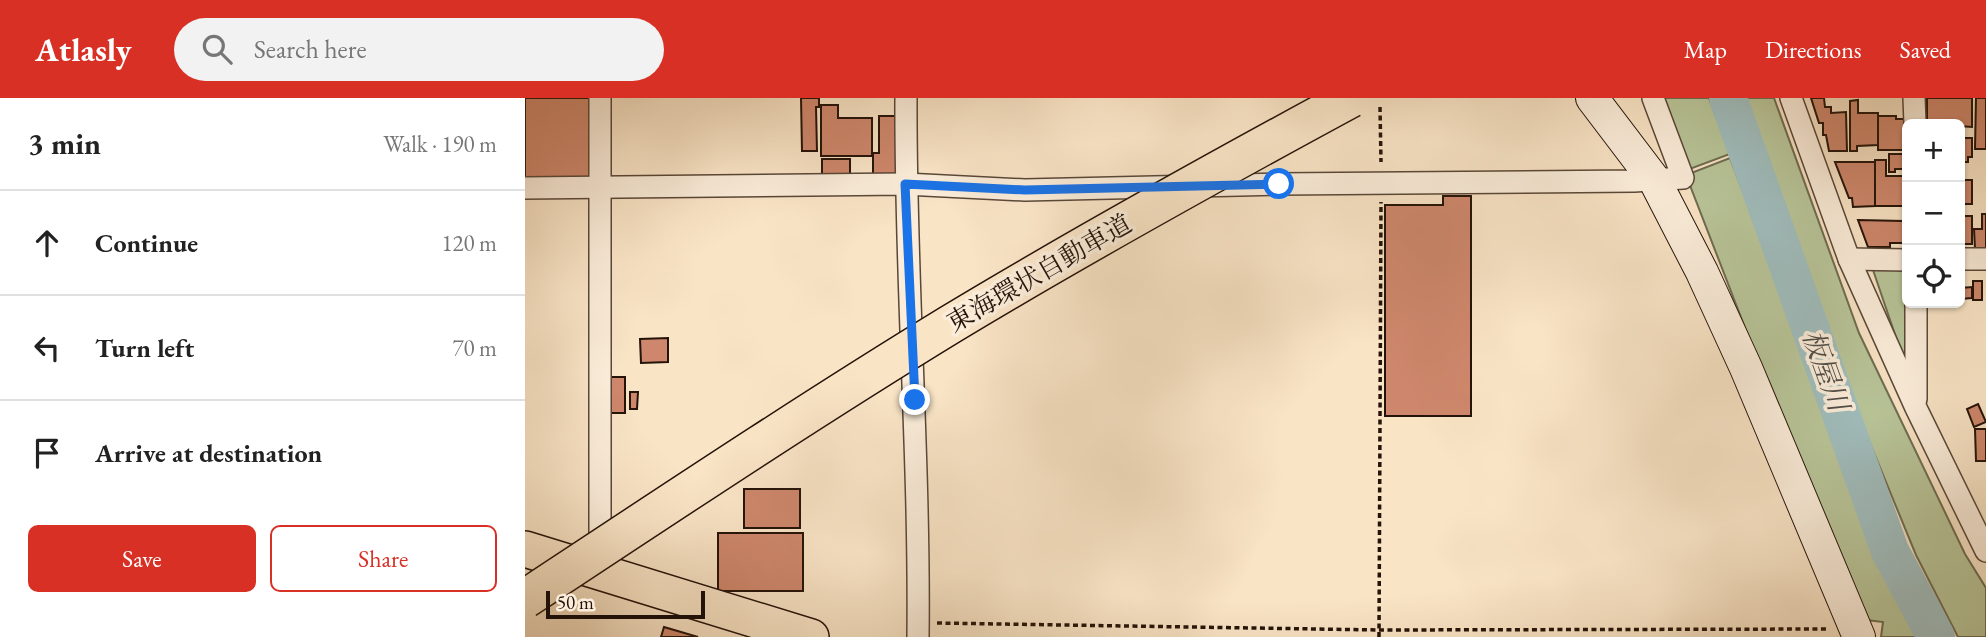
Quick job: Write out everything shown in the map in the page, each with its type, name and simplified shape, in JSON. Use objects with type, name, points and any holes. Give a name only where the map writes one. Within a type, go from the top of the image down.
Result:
[{"type":"highway","name":"東海環状自動車道","points":[[525,599],[749,451],[951,324],[1154,205],[1351,98]]},
{"type":"main road","points":[[525,549],[811,637]]},
{"type":"street","points":[[600,98],[600,573]]},
{"type":"street","points":[[906,98],[905,184],[915,400],[918,630]]},
{"type":"street","points":[[1592,98],[1655,181],[1702,272],[1746,368],[1857,633]]},
{"type":"street","points":[[525,188],[905,184],[1025,190],[1655,181],[1683,178],[1653,98]]},
{"type":"street","points":[[1791,98],[1849,259],[1916,408],[1986,551]]},
{"type":"street","points":[[1914,98],[1915,119]]},
{"type":"street","points":[[1849,259],[1902,260]]},
{"type":"street","points":[[1965,259],[1986,259]]},
{"type":"street","points":[[1916,308],[1916,408]]},
{"type":"path","points":[[1379,637],[1380,98]]},
{"type":"path","points":[[918,630],[1857,633]]},
{"type":"green space","points":[[1659,98],[1709,98],[1730,154],[1687,170]]},
{"type":"green space","points":[[1739,98],[1774,98],[1859,333],[1965,554],[1986,588],[1986,637],[1958,637],[1916,555],[1828,341]]},
{"type":"green space","points":[[1730,158],[1903,611],[1918,637],[1881,637],[1883,622],[1867,620],[1812,501],[1686,175]]},
{"type":"green space","points":[[1902,266],[1902,308],[1908,308],[1909,349],[1903,358],[1872,267]]},
{"type":"building","points":[[525,98],[591,98],[591,177],[525,177]]},
{"type":"building","points":[[801,98],[819,98],[819,107],[816,107],[817,151],[802,151]]},
{"type":"building","points":[[1811,98],[1824,98],[1825,107],[1831,107],[1831,113],[1846,112],[1847,151],[1829,151],[1826,135],[1823,135],[1823,123],[1819,123]]},
{"type":"building","points":[[1927,98],[1972,98],[1972,127],[1965,127],[1965,119],[1927,119]]},
{"type":"building","points":[[1976,98],[1986,98],[1986,149],[1975,149]]},
{"type":"building","points":[[1858,100],[1858,113],[1878,113],[1878,145],[1857,146],[1857,151],[1850,151],[1850,101]]},
{"type":"building","points":[[821,105],[838,105],[838,118],[872,118],[872,156],[821,156]]},
{"type":"building","points":[[879,116],[897,116],[897,174],[873,174],[873,153],[879,153]]},
{"type":"building","points":[[1878,116],[1896,116],[1896,119],[1902,119],[1902,150],[1878,150]]},
{"type":"building","points":[[1965,138],[1972,138],[1972,157],[1968,157],[1968,162],[1965,162]]},
{"type":"building","points":[[1889,154],[1902,154],[1902,169],[1889,172]]},
{"type":"building","points":[[822,159],[850,159],[850,174],[822,174]]},
{"type":"building","points":[[1875,160],[1886,160],[1886,176],[1902,176],[1902,206],[1875,206]]},
{"type":"building","points":[[1835,162],[1875,162],[1875,206],[1853,207],[1852,198],[1849,198]]},
{"type":"building","points":[[1965,180],[1972,180],[1972,204],[1965,204]]},
{"type":"building","points":[[1443,196],[1471,196],[1471,416],[1385,416],[1385,205],[1443,205]]},
{"type":"building","points":[[1982,214],[1986,214],[1986,249],[1975,249],[1974,229],[1982,229]]},
{"type":"building","points":[[1965,216],[1972,216],[1972,244],[1965,244]]},
{"type":"building","points":[[1858,220],[1902,221],[1902,243],[1890,243],[1890,247],[1868,247]]},
{"type":"building","points":[[1973,281],[1982,281],[1982,300],[1973,300]]},
{"type":"building","points":[[1972,287],[1972,298],[1965,299],[1965,288]]},
{"type":"building","points":[[668,338],[668,362],[641,363],[640,339]]},
{"type":"building","points":[[609,377],[625,377],[625,413],[609,413]]},
{"type":"building","points":[[630,392],[638,392],[637,409],[630,409]]},
{"type":"building","points":[[1978,404],[1986,422],[1974,427],[1967,409]]},
{"type":"building","points":[[1975,429],[1986,429],[1986,461],[1976,461]]},
{"type":"building","points":[[744,489],[800,489],[800,528],[744,528]]},
{"type":"building","points":[[718,533],[803,533],[803,591],[718,591]]},
{"type":"building","points":[[664,627],[698,637],[661,637]]},
{"type":"waterway","name":"板屋川","points":[[1728,98],[1890,551],[1936,637]]},
{"type":"route","points":[[915,400],[905,184],[1025,190],[1279,184]]}]
